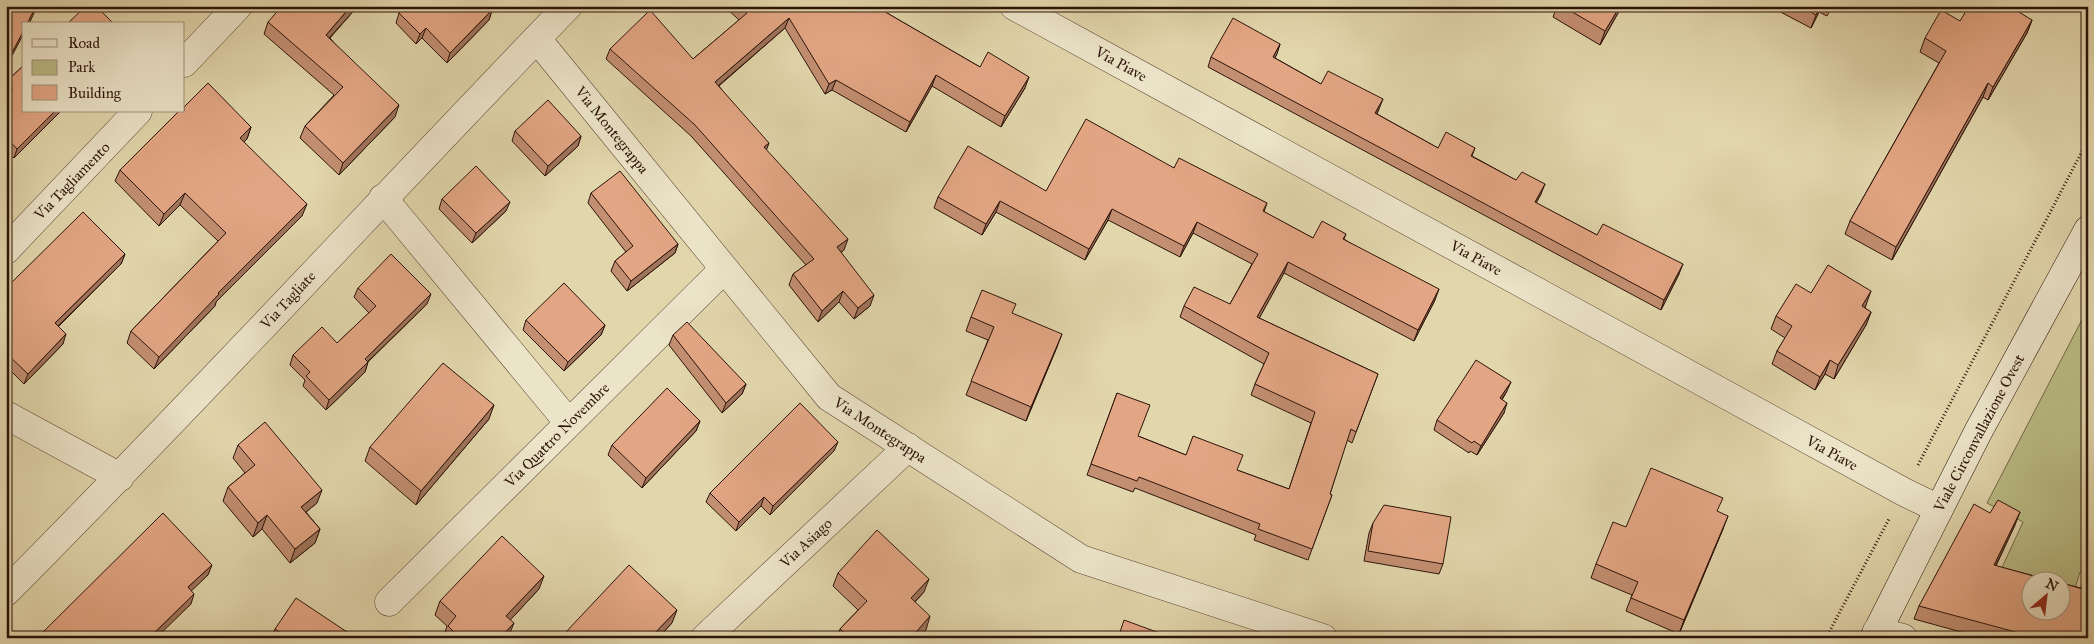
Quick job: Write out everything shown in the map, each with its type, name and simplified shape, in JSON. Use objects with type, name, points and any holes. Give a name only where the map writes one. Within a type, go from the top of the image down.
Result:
[{"type":"street","points":[[185,62],[238,6]]},
{"type":"street","name":"Via Tagliate","points":[[6,592],[120,477],[383,198],[568,6]]},
{"type":"street","name":"Via Piave","points":[[1014,6],[1904,492],[1939,509]]},
{"type":"street","name":"Via Montegrappa","points":[[537,39],[829,397],[1081,559],[1323,638]]},
{"type":"street","name":"Via Tagliamento","points":[[6,250],[137,112]]},
{"type":"street","points":[[383,198],[569,423]]},
{"type":"street","name":"Viale Circonvallazione Ovest","points":[[1885,636],[1939,509],[1982,424],[2088,230]]},
{"type":"street","name":"Via Quattro Novembre","points":[[389,602],[724,269]]},
{"type":"street","points":[[6,415],[120,477]]},
{"type":"street","name":"Via Asiago","points":[[705,638],[908,448]]},
{"type":"path","points":[[1826,638],[2088,140]]},
{"type":"green space","points":[[2088,308],[2088,574],[2080,572],[2073,595],[2072,572],[2022,572],[2022,580],[1999,574],[2023,522],[1987,503]]},
{"type":"building","points":[[6,6],[36,6],[28,22],[22,22],[22,34],[6,64]]},
{"type":"building","points":[[86,6],[96,6],[112,22],[69,22]]},
{"type":"building","points":[[282,6],[351,6],[326,35],[399,105],[343,163],[305,126],[343,87],[268,22]]},
{"type":"building","points":[[407,6],[488,6],[492,10],[450,53],[426,28],[420,34],[399,13]]},
{"type":"building","points":[[740,6],[875,6],[980,67],[988,52],[1029,77],[1005,116],[936,75],[910,122],[836,80],[829,84],[789,18],[715,82],[769,143],[764,147],[848,239],[837,247],[874,295],[858,308],[843,291],[822,311],[793,274],[814,259],[695,125],[610,49],[650,10],[693,59],[747,13]]},
{"type":"building","points":[[1562,6],[1620,6],[1605,31]]},
{"type":"building","points":[[1800,6],[1820,6],[1816,15]]},
{"type":"building","points":[[1969,6],[2009,6],[2032,20],[1993,87],[1988,83],[1896,247],[1850,221],[1946,51],[1925,38],[1941,10],[1960,21]]},
{"type":"building","points":[[1233,18],[1280,44],[1273,57],[1321,84],[1328,71],[1383,99],[1375,113],[1438,148],[1446,132],[1475,148],[1471,156],[1516,180],[1522,172],[1545,184],[1535,202],[1597,235],[1603,224],[1683,264],[1664,300],[1211,57]]},
{"type":"building","points":[[22,67],[22,112],[54,112],[17,149],[6,137],[6,97],[13,90],[6,87],[6,82]]},
{"type":"building","points":[[208,83],[251,127],[240,138],[307,204],[218,293],[159,357],[131,331],[226,233],[185,193],[164,214],[120,170],[178,112],[185,112],[185,106]]},
{"type":"building","points":[[548,100],[581,136],[548,166],[515,131]]},
{"type":"building","points":[[1086,119],[1174,168],[1179,158],[1267,203],[1263,211],[1313,238],[1322,221],[1346,234],[1343,239],[1439,289],[1418,330],[1288,262],[1257,317],[1378,374],[1356,432],[1351,429],[1330,494],[1332,495],[1312,549],[1258,529],[1260,524],[1139,477],[1137,481],[1091,464],[1117,393],[1150,405],[1138,436],[1186,455],[1193,436],[1243,455],[1237,470],[1289,489],[1315,412],[1255,384],[1269,353],[1184,306],[1194,287],[1230,304],[1258,254],[1197,222],[1184,246],[1112,209],[1089,249],[1000,201],[986,224],[938,197],[968,146],[1046,191]]},
{"type":"building","points":[[476,166],[510,202],[476,233],[442,199]]},
{"type":"building","points":[[620,171],[678,244],[631,281],[615,261],[633,246],[591,193]]},
{"type":"building","points":[[83,212],[125,254],[55,323],[66,334],[28,374],[6,353],[6,288]]},
{"type":"building","points":[[391,254],[431,294],[365,359],[368,362],[329,400],[306,376],[310,372],[293,355],[322,327],[337,343],[376,306],[358,288]]},
{"type":"building","points":[[1828,265],[1871,291],[1862,306],[1871,312],[1838,365],[1830,360],[1820,377],[1777,351],[1792,326],[1776,316],[1796,284],[1811,293]]},
{"type":"building","points":[[564,283],[605,325],[568,362],[526,320]]},
{"type":"building","points":[[982,290],[1016,304],[1012,313],[1062,334],[1031,407],[971,381],[994,327],[971,317]]},
{"type":"building","points":[[687,322],[746,384],[726,403],[673,335]]},
{"type":"building","points":[[1476,360],[1511,382],[1500,398],[1507,403],[1481,446],[1474,441],[1472,443],[1437,420]]},
{"type":"building","points":[[443,363],[494,405],[421,491],[370,447]]},
{"type":"building","points":[[667,388],[700,421],[646,478],[612,445]]},
{"type":"building","points":[[800,403],[838,442],[773,506],[764,497],[739,522],[710,493]]},
{"type":"building","points":[[265,422],[322,490],[301,507],[320,529],[295,549],[267,515],[258,523],[228,487],[255,465],[238,445]]},
{"type":"building","points":[[1651,468],[1723,498],[1717,511],[1728,516],[1684,620],[1631,598],[1638,582],[1596,564],[1613,522],[1626,527]]},
{"type":"building","points":[[1998,500],[2020,512],[1994,565],[2022,573],[2022,622],[2072,622],[2072,586],[2082,589],[2088,568],[2088,638],[2038,638],[1919,606],[1974,504],[1990,513]]},
{"type":"building","points":[[1384,505],[1451,517],[1443,564],[1368,551],[1373,523]]},
{"type":"building","points":[[163,513],[212,565],[188,587],[194,594],[149,638],[37,638]]},
{"type":"building","points":[[877,530],[929,579],[911,598],[930,616],[911,638],[850,638],[840,629],[867,601],[838,573]]},
{"type":"building","points":[[502,536],[544,576],[506,616],[514,623],[500,638],[460,638],[448,626],[456,616],[440,601]]},
{"type":"building","points":[[629,565],[677,610],[650,638],[570,638],[565,633]]},
{"type":"building","points":[[296,598],[356,638],[289,638],[275,629]]},
{"type":"building","points":[[1124,620],[1173,638],[1118,638]]}]
